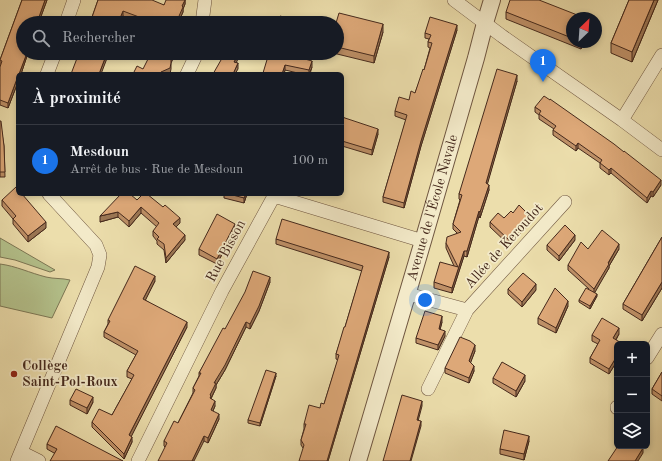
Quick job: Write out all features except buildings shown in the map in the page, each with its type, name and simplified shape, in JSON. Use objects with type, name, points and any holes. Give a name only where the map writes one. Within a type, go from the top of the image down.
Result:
[{"type":"street","points":[[68,16],[74,0]]},
{"type":"street","points":[[203,16],[205,0]]},
{"type":"street","points":[[454,0],[662,150]]},
{"type":"street","name":"Avenue de l'École Navale","points":[[358,461],[408,294],[492,0]]},
{"type":"street","points":[[622,120],[662,55]]},
{"type":"street","points":[[48,72],[52,60]]},
{"type":"street","points":[[188,72],[194,60]]},
{"type":"street","points":[[39,461],[19,456],[98,267],[100,255],[96,245],[51,196]]},
{"type":"street","name":"Rue Bisson","points":[[138,461],[222,291],[274,196],[423,241]]},
{"type":"street","name":"Allée de Keroudot","points":[[428,389],[467,310],[565,202]]},
{"type":"street","name":"Allée de Keroudot","points":[[408,294],[467,310]]},
{"type":"street","points":[[650,353],[662,334]]},
{"type":"green space","points":[[0,238],[55,270],[50,272],[15,260],[0,257]]},
{"type":"green space","points":[[0,264],[12,266],[46,277],[70,280],[52,318],[0,306]]},
{"type":"place","name":"Mesdoun","points":[[543,82]]},
{"type":"place","name":"Collège Saint-Pol-Roux","points":[[14,374]]}]
